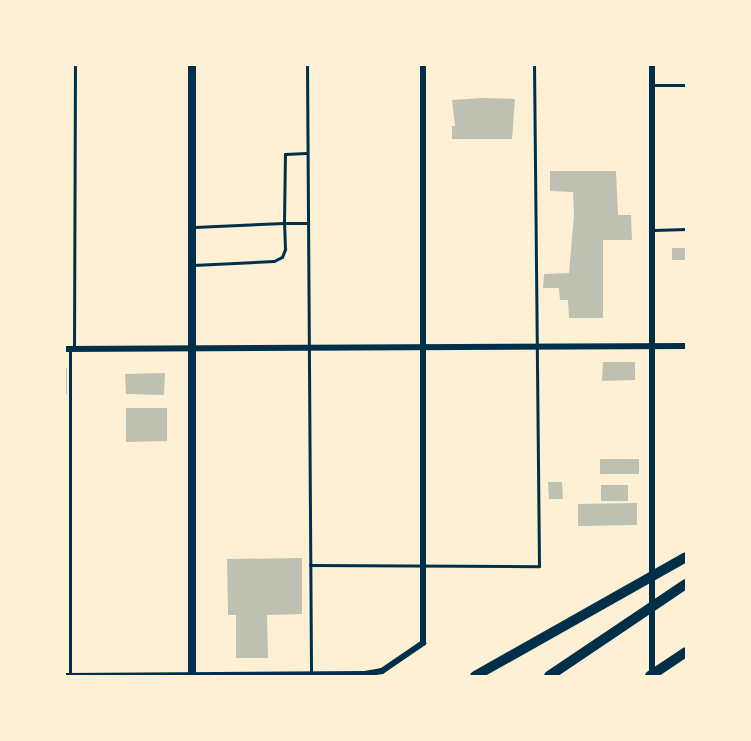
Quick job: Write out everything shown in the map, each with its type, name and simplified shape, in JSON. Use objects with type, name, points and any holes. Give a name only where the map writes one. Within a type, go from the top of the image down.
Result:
[{"type":"highway","points":[[475,676],[687,557]]},
{"type":"highway","points":[[549,676],[687,584]]},
{"type":"highway","points":[[651,676],[687,654]]},
{"type":"highway","points":[[663,676],[687,654]]},
{"type":"main road","points":[[192,64],[194,348],[192,676]]},
{"type":"street","points":[[64,676],[365,674],[382,671],[423,643],[423,64]]},
{"type":"street","points":[[651,676],[652,64]]},
{"type":"street","points":[[70,349],[309,346],[687,346]]},
{"type":"lane","points":[[70,676],[70,349],[75,64]]},
{"type":"lane","points":[[307,64],[310,675]]},
{"type":"lane","points":[[310,565],[538,566],[534,64]]},
{"type":"lane","points":[[652,85],[687,85]]},
{"type":"lane","points":[[192,265],[282,257],[285,154],[306,153]]},
{"type":"lane","points":[[192,227],[306,223]]},
{"type":"lane","points":[[652,230],[687,230]]},
{"type":"building","points":[[515,99],[512,139],[452,139],[452,126],[455,126],[452,100]]},
{"type":"building","points":[[550,171],[616,171],[618,215],[631,215],[632,240],[603,240],[603,318],[569,318],[568,300],[560,300],[559,288],[543,288],[544,274],[569,273],[574,215],[573,192],[550,191]]},
{"type":"building","points":[[672,248],[686,248],[686,260],[672,260]]},
{"type":"building","points":[[603,362],[635,362],[635,380],[602,381]]},
{"type":"building","points":[[64,368],[67,368],[67,394],[64,394]]},
{"type":"building","points":[[165,373],[164,395],[126,394],[125,374]]},
{"type":"building","points":[[126,408],[167,408],[167,441],[126,442]]},
{"type":"building","points":[[600,459],[639,459],[639,474],[600,474]]},
{"type":"building","points":[[548,482],[562,482],[563,499],[549,499]]},
{"type":"building","points":[[601,485],[628,485],[628,501],[601,501]]},
{"type":"building","points":[[637,503],[637,525],[578,526],[578,504]]},
{"type":"building","points":[[302,558],[302,614],[267,615],[268,658],[236,658],[236,615],[228,615],[227,559]]}]
